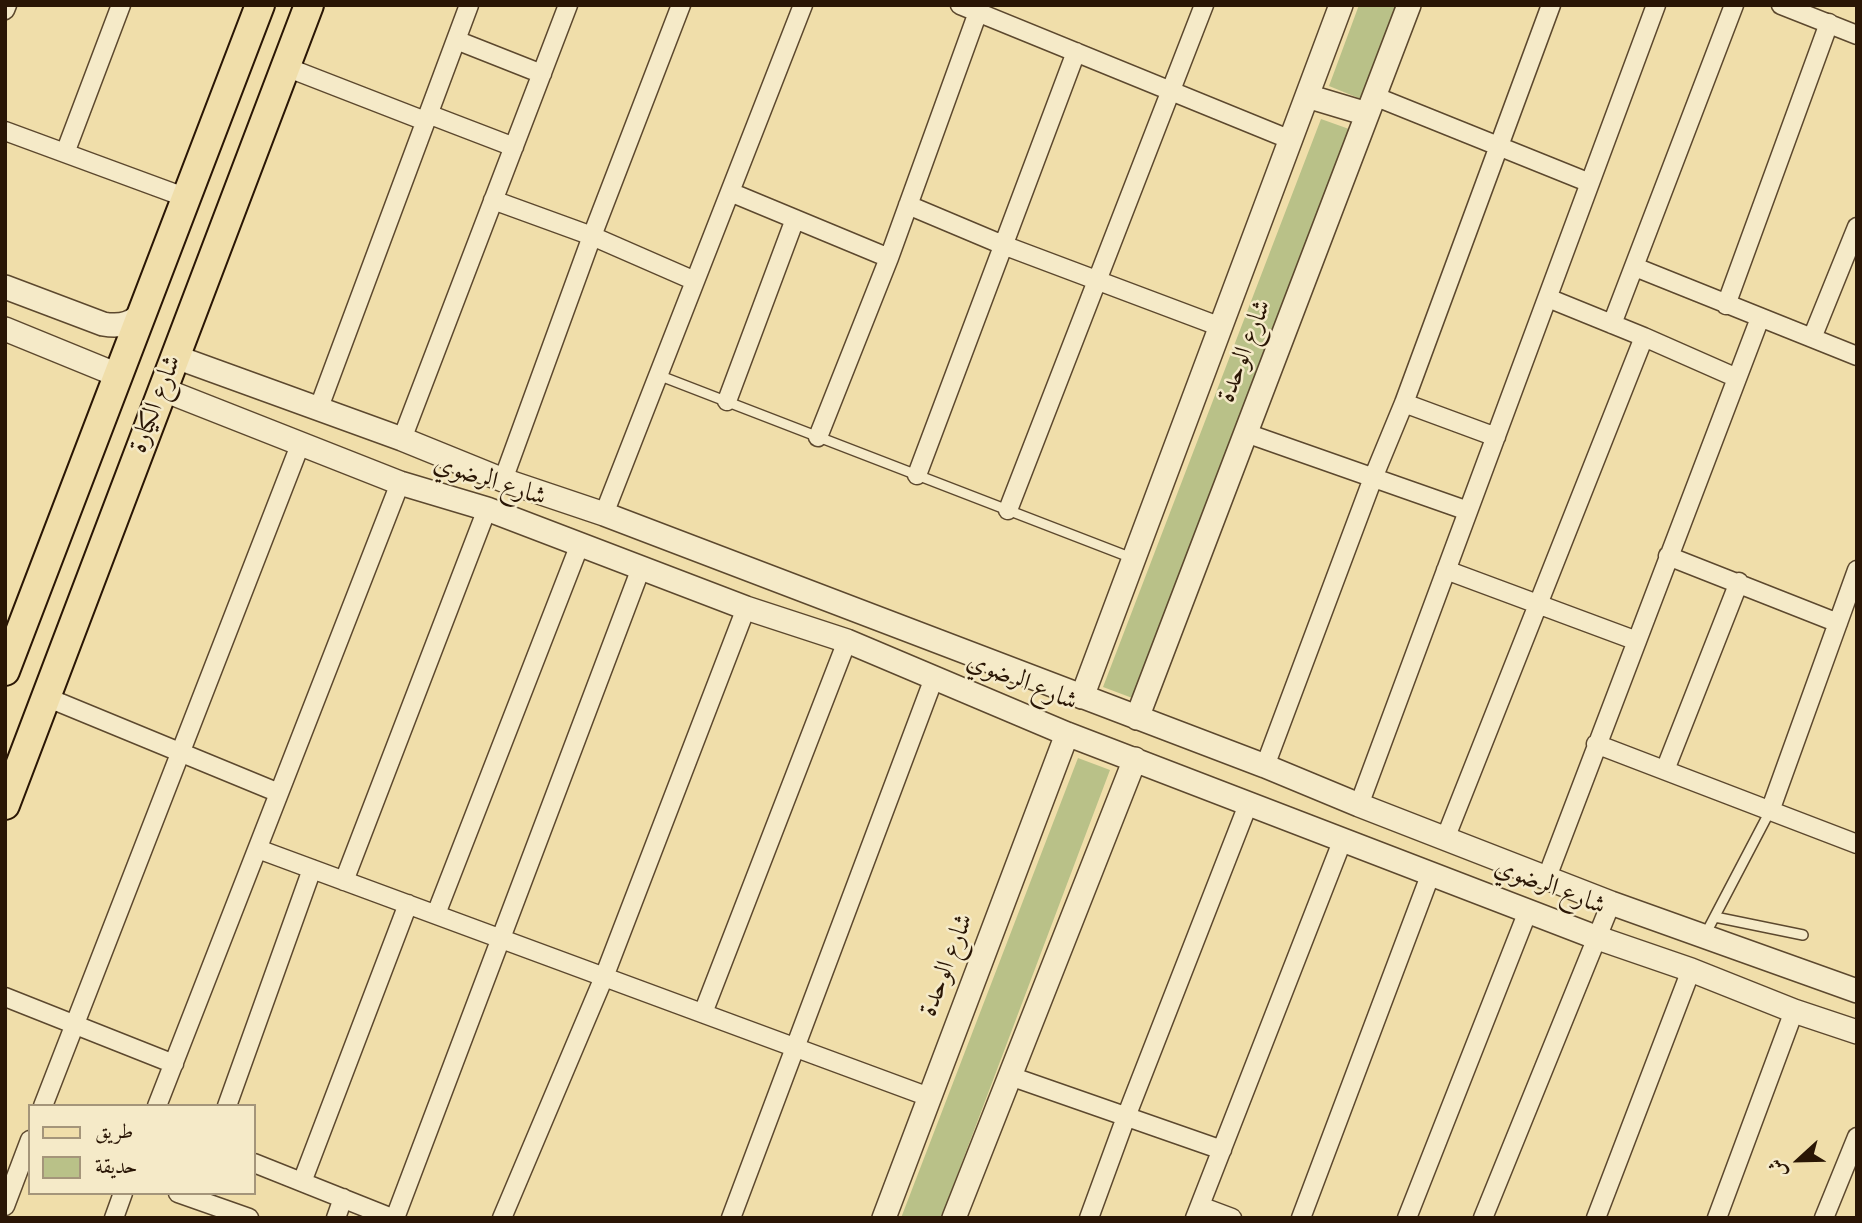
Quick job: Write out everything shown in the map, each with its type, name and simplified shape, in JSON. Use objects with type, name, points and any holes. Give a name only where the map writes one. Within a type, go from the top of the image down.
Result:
[{"type":"main road","name":"شارع الكيارة","points":[[5,671],[260,5]]},
{"type":"main road","name":"شارع الكيارة","points":[[5,805],[12,771],[46,697],[309,5]]},
{"type":"street","points":[[65,153],[121,5]]},
{"type":"street","points":[[318,410],[469,5]]},
{"type":"street","points":[[402,439],[568,5]]},
{"type":"street","points":[[503,480],[592,236],[681,5]]},
{"type":"street","points":[[1008,510],[1204,5]]},
{"type":"street","name":"شارع الوحدة","points":[[1082,697],[1341,5]]},
{"type":"street","name":"شارع الوحدة","points":[[1137,718],[1409,5]]},
{"type":"street","points":[[1265,766],[1373,478],[1405,404],[1551,5]]},
{"type":"street","points":[[1359,805],[1656,5]]},
{"type":"street","points":[[1612,324],[1734,5]]},
{"type":"street","points":[[1782,5],[1857,35]]},
{"type":"street","points":[[604,514],[730,192],[798,7]]},
{"type":"street","points":[[818,437],[908,205],[967,7],[1291,139]]},
{"type":"street","points":[[1726,305],[1829,23]]},
{"type":"street","points":[[456,40],[542,74]]},
{"type":"street","points":[[917,475],[1076,52]]},
{"type":"street","points":[[286,67],[514,147]]},
{"type":"street","points":[[1307,96],[1371,105],[1499,146],[1590,183]]},
{"type":"street","points":[[5,131],[187,198]]},
{"type":"street","points":[[730,192],[889,258]]},
{"type":"street","points":[[494,200],[592,236],[695,281]]},
{"type":"street","points":[[908,205],[1003,245],[1221,327]]},
{"type":"street","points":[[727,401],[795,219]]},
{"type":"street","points":[[1812,338],[1857,227]]},
{"type":"street","points":[[1635,267],[1857,356]]},
{"type":"street","points":[[5,287],[112,326],[130,323],[138,318],[147,306]]},
{"type":"street","points":[[1548,299],[1737,378]]},
{"type":"street","points":[[1547,877],[1760,318]]},
{"type":"street","points":[[5,329],[120,376]]},
{"type":"street","points":[[1445,839],[1644,337]]},
{"type":"street","name":"شارع الرضوي","points":[[176,357],[402,439],[503,480],[604,514],[1265,766],[1611,903],[1710,927],[1857,991]]},
{"type":"street","name":"شارع الرضوي","points":[[163,390],[400,483],[487,509],[746,608],[847,641],[1067,734],[1595,937],[1857,1032]]},
{"type":"street","points":[[1405,404],[1496,437]]},
{"type":"street","points":[[1246,433],[1468,511]]},
{"type":"street","points":[[44,1104],[300,444]]},
{"type":"street","points":[[159,1104],[400,483]]},
{"type":"street","points":[[344,881],[487,509]]},
{"type":"street","points":[[436,915],[580,544]]},
{"type":"street","points":[[677,581],[690,547]]},
{"type":"street","points":[[1668,556],[1838,623]]},
{"type":"street","points":[[256,1165],[394,1218],[641,568]]},
{"type":"street","points":[[1446,570],[1637,641]]},
{"type":"street","points":[[1769,811],[1856,574]]},
{"type":"street","points":[[1665,770],[1739,582]]},
{"type":"street","points":[[502,1218],[604,976],[746,608]]},
{"type":"street","points":[[703,1013],[847,641]]},
{"type":"street","points":[[731,1218],[934,678]]},
{"type":"street","points":[[46,697],[279,793]]},
{"type":"street","name":"شارع الوحدة","points":[[884,1218],[1067,734]]},
{"type":"street","points":[[1596,744],[1857,844]]},
{"type":"street","points":[[954,1218],[1135,759]]},
{"type":"street","points":[[1089,1218],[1249,802]]},
{"type":"street","points":[[1232,1218],[1198,1212],[1343,839]]},
{"type":"street","points":[[258,849],[929,1097]]},
{"type":"street","points":[[228,1104],[312,869]]},
{"type":"street","points":[[1301,1218],[1431,873]]},
{"type":"street","points":[[1483,1218],[1611,903]]},
{"type":"street","points":[[302,1182],[408,904]]},
{"type":"street","points":[[1407,1218],[1528,911]]},
{"type":"street","points":[[1596,1218],[1691,970]]},
{"type":"street","points":[[5,997],[174,1064]]},
{"type":"street","points":[[1717,1218],[1794,1011]]},
{"type":"street","points":[[1010,1076],[1222,1150]]},
{"type":"street","points":[[1824,1218],[1857,1138]]},
{"type":"street","points":[[5,1206],[28,1145]]},
{"type":"street","points":[[114,1218],[122,1195]]},
{"type":"street","points":[[187,1195],[211,1212],[249,1218]]},
{"type":"street","points":[[336,1218],[343,1198]]},
{"type":"lane","points":[[658,375],[1134,559]]},
{"type":"lane","points":[[1769,811],[1710,927],[1803,935]]},
{"type":"green space","points":[[1359,5],[1398,5],[1361,99],[1329,86]]},
{"type":"green space","points":[[1321,119],[1349,129],[1135,699],[1103,687]]},
{"type":"green space","points":[[1078,758],[1110,770],[941,1218],[901,1218]]}]
